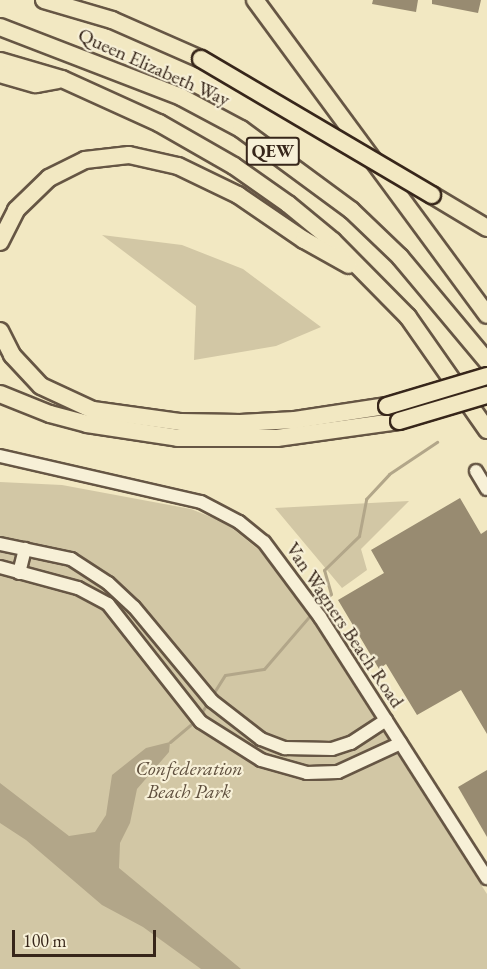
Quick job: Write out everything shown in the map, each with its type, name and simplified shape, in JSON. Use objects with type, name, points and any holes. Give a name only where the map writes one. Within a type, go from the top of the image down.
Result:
[{"type":"highway","points":[[44,0],[112,20],[201,59],[487,228]]},
{"type":"highway","points":[[255,0],[487,315]]},
{"type":"highway","name":"Queen Elizabeth Way","points":[[0,27],[181,97],[251,136],[351,210],[400,257],[487,361]]},
{"type":"highway","name":"QEW","points":[[0,61],[62,79],[159,123],[234,166],[288,204],[369,275],[408,317],[487,430]]},
{"type":"highway","points":[[0,74],[36,84],[62,79]]},
{"type":"highway","points":[[0,242],[16,210],[49,178],[85,160],[107,156],[150,157],[238,195],[304,240],[369,275]]},
{"type":"highway","points":[[0,331],[12,355],[33,380],[55,396],[93,410],[181,422],[240,423],[296,420],[387,406],[487,376]]},
{"type":"highway","points":[[0,394],[50,414],[87,424],[178,438],[277,438],[399,421],[487,395]]},
{"type":"street","name":"Van Wagners Beach Road","points":[[0,456],[44,469],[201,502],[239,522],[288,569],[487,878]]},
{"type":"street","points":[[476,471],[487,489]]},
{"type":"street","points":[[0,544],[71,559],[108,583],[134,607],[212,701],[261,739],[285,748],[332,749],[351,743],[386,720]]},
{"type":"street","points":[[19,573],[25,549]]},
{"type":"street","points":[[0,567],[78,588],[108,604],[201,722],[235,747],[283,768],[307,773],[338,772],[401,743]]},
{"type":"street","points":[[283,768],[285,748]]},
{"type":"green space","points":[[102,235],[182,245],[243,269],[321,327],[276,346],[194,360],[196,306]]},
{"type":"green space","name":"Confederation Beach Park","points":[[0,482],[62,485],[191,509],[226,523],[265,555],[318,629],[487,894],[487,969],[0,969]]},
{"type":"green space","points":[[409,501],[361,549],[367,570],[342,588],[275,508]]},
{"type":"shaded area","points":[[170,742],[169,752],[137,789],[130,823],[120,843],[119,868],[241,969],[201,969],[143,927],[102,905],[26,840],[0,823],[0,783],[69,836],[95,832],[106,815],[112,775],[146,748]]},
{"type":"building","points":[[373,0],[418,0],[416,12],[372,4]]},
{"type":"building","points":[[432,0],[481,0],[478,13],[432,4]]},
{"type":"building","points":[[460,498],[481,534],[487,530],[487,734],[461,690],[417,715],[386,664],[379,669],[338,600],[384,573],[371,550]]},
{"type":"building","points":[[487,770],[487,837],[458,787]]},
{"type":"waterway","points":[[318,607],[331,594],[324,570],[359,536],[366,499],[389,474],[437,442]]},
{"type":"waterway","points":[[213,694],[225,675],[264,669],[313,612]]},
{"type":"waterway","points":[[200,715],[208,702]]},
{"type":"waterway","points":[[170,742],[196,720]]}]
